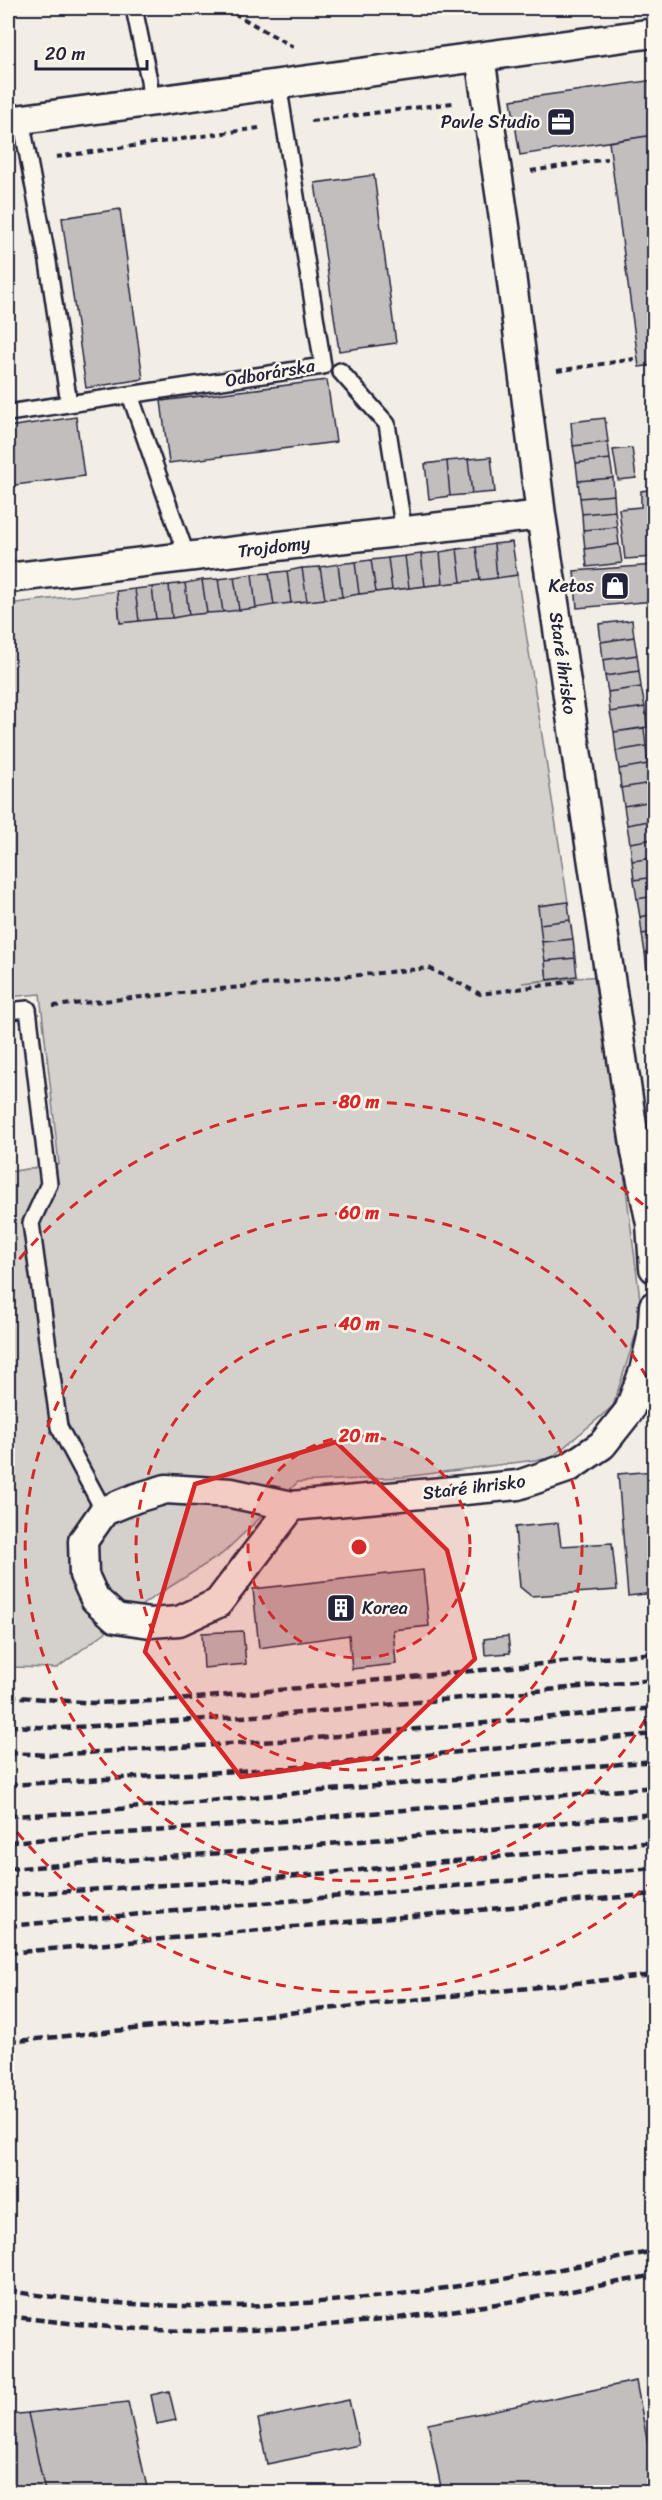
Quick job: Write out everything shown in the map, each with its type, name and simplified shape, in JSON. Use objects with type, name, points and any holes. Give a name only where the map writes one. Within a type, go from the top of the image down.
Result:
[{"type":"street","points":[[14,120],[278,83],[483,71],[654,33]]},
{"type":"street","name":"Staré ihrisko","points":[[483,71],[541,515],[636,1152],[651,1224],[654,1268]]},
{"type":"street","name":"Trojdomy","points":[[8,578],[541,515]]},
{"type":"street","name":"Staré ihrisko","points":[[292,1506],[218,1603],[179,1621],[150,1623],[116,1618],[95,1599],[84,1575],[83,1541],[105,1512],[136,1498],[166,1489],[231,1493],[292,1506],[518,1485],[568,1468],[603,1445],[629,1411],[644,1371],[652,1336],[654,1306]]},
{"type":"lane","points":[[134,8],[149,80],[151,101]]},
{"type":"lane","name":"Odborárska","points":[[8,413],[322,366],[278,83]]},
{"type":"lane","points":[[14,120],[29,161],[48,262],[69,404]]},
{"type":"lane","points":[[340,371],[387,424],[404,532]]},
{"type":"lane","points":[[130,395],[187,558]]},
{"type":"lane","points":[[8,1011],[28,1009],[49,1184],[31,1223],[59,1427],[105,1512]]},
{"type":"path","points":[[225,8],[300,51]]},
{"type":"path","points":[[29,161],[464,101],[462,88],[483,71]]},
{"type":"path","points":[[498,176],[607,159]]},
{"type":"path","points":[[523,376],[634,359]]},
{"type":"path","points":[[28,1009],[429,968],[480,994],[610,976]]},
{"type":"highlighted area","points":[[336,1442],[447,1550],[475,1659],[373,1758],[241,1777],[145,1652],[195,1484]]},
{"type":"shaded area","points":[[517,575],[568,902],[539,906],[547,980],[522,983],[599,976],[642,1315],[613,1406],[551,1458],[404,1477],[298,1482],[222,1554],[149,1600],[57,1668],[8,1667],[8,1172],[59,1164],[40,994],[8,997],[8,604],[117,591],[120,623]]},
{"type":"building","points":[[654,80],[654,135],[520,155],[511,100]]},
{"type":"building","points":[[654,135],[654,365],[639,367],[609,142]]},
{"type":"building","points":[[374,175],[396,343],[339,351],[315,183]]},
{"type":"building","points":[[120,209],[143,379],[86,388],[62,218]]},
{"type":"building","points":[[327,380],[336,442],[169,463],[161,401]]},
{"type":"building","points":[[76,417],[84,476],[8,486],[8,427]]},
{"type":"building","points":[[605,418],[608,442],[573,446],[571,422]]},
{"type":"building","points":[[608,442],[610,459],[576,463],[573,446]]},
{"type":"building","points":[[632,448],[636,478],[618,480],[613,450]]},
{"type":"building","points":[[491,457],[495,492],[472,494],[468,459]]},
{"type":"building","points":[[468,459],[472,494],[450,496],[447,461]]},
{"type":"building","points":[[610,459],[613,478],[578,481],[576,463]]},
{"type":"building","points":[[447,461],[450,496],[429,499],[425,464]]},
{"type":"building","points":[[613,478],[614,495],[580,498],[578,481]]},
{"type":"building","points":[[654,489],[654,557],[625,559],[619,509],[641,507],[641,491]]},
{"type":"building","points":[[614,495],[615,511],[582,514],[580,498]]},
{"type":"building","points":[[615,511],[617,527],[583,530],[582,514]]},
{"type":"building","points":[[617,527],[619,544],[585,549],[583,530]]},
{"type":"building","points":[[512,542],[517,575],[497,578],[494,544]]},
{"type":"building","points":[[494,544],[497,578],[480,580],[476,547]]},
{"type":"building","points":[[619,544],[622,563],[587,567],[585,549]]},
{"type":"building","points":[[476,547],[480,580],[461,582],[457,549]]},
{"type":"building","points":[[457,549],[461,582],[443,584],[440,552]]},
{"type":"building","points":[[440,552],[443,584],[425,586],[421,554]]},
{"type":"building","points":[[421,554],[425,586],[409,588],[405,556]]},
{"type":"building","points":[[405,556],[409,588],[392,590],[388,558]]},
{"type":"building","points":[[388,558],[392,590],[376,592],[371,560]]},
{"type":"building","points":[[371,560],[376,592],[359,594],[355,562]]},
{"type":"building","points":[[355,562],[359,594],[342,597],[338,564]]},
{"type":"building","points":[[338,564],[342,597],[325,599],[320,567]]},
{"type":"building","name":"Ketos","points":[[654,565],[654,601],[577,608],[574,571]]},
{"type":"building","points":[[320,567],[325,599],[307,601],[302,568]]},
{"type":"building","points":[[302,568],[307,601],[291,603],[287,571]]},
{"type":"building","points":[[287,571],[291,603],[274,605],[269,573]]},
{"type":"building","points":[[269,573],[274,605],[256,608],[252,574]]},
{"type":"building","points":[[252,574],[256,608],[239,610],[234,577]]},
{"type":"building","points":[[234,577],[239,610],[223,612],[218,579]]},
{"type":"building","points":[[218,579],[223,612],[207,613],[202,580]]},
{"type":"building","points":[[202,580],[207,613],[189,615],[185,583]]},
{"type":"building","points":[[185,583],[189,615],[172,618],[169,585]]},
{"type":"building","points":[[169,585],[172,618],[156,619],[152,587]]},
{"type":"building","points":[[152,587],[156,619],[139,621],[135,589]]},
{"type":"building","points":[[135,589],[139,621],[120,623],[117,591]]},
{"type":"building","points":[[632,620],[634,637],[601,642],[599,624]]},
{"type":"building","points":[[634,637],[637,655],[603,660],[601,642]]},
{"type":"building","points":[[637,655],[639,671],[605,676],[603,660]]},
{"type":"building","points":[[639,671],[641,687],[608,692],[605,676]]},
{"type":"building","points":[[641,687],[645,707],[610,712],[608,692]]},
{"type":"building","points":[[645,707],[647,727],[614,732],[610,712]]},
{"type":"building","points":[[644,728],[646,746],[616,751],[614,732]]},
{"type":"building","points":[[646,746],[648,764],[619,769],[616,751]]},
{"type":"building","points":[[648,764],[651,783],[621,788],[619,769]]},
{"type":"building","points":[[651,783],[653,801],[624,806],[621,788]]},
{"type":"building","points":[[653,801],[654,820],[627,825],[624,806]]},
{"type":"building","points":[[654,820],[654,839],[630,843],[627,825]]},
{"type":"building","points":[[654,839],[654,858],[632,861],[630,843]]},
{"type":"building","points":[[654,858],[654,877],[634,880],[632,861]]},
{"type":"building","points":[[654,877],[654,896],[637,899],[634,880]]},
{"type":"building","points":[[654,896],[654,914],[640,917],[637,899]]},
{"type":"building","points":[[568,902],[570,920],[540,924],[538,906]]},
{"type":"building","points":[[654,914],[654,932],[642,934],[640,917]]},
{"type":"building","points":[[570,920],[573,939],[542,942],[540,924]]},
{"type":"building","points":[[654,932],[654,952],[645,953],[642,934]]},
{"type":"building","points":[[573,939],[575,958],[545,961],[542,942]]},
{"type":"building","points":[[654,952],[654,971],[647,972],[645,953]]},
{"type":"building","points":[[575,958],[577,976],[547,980],[545,961]]},
{"type":"building","points":[[654,971],[654,989],[649,990],[647,972]]},
{"type":"building","points":[[654,989],[654,1009],[651,1009],[649,990]]},
{"type":"building","points":[[654,1471],[654,1593],[628,1596],[618,1474]]},
{"type":"building","points":[[558,1523],[561,1546],[612,1543],[617,1590],[531,1596],[520,1587],[515,1527]]},
{"type":"building","name":"Korea","points":[[423,1570],[429,1626],[393,1630],[396,1664],[352,1669],[349,1635],[259,1648],[253,1589]]},
{"type":"building","points":[[243,1631],[246,1664],[204,1668],[202,1633]]},
{"type":"building","points":[[508,1636],[510,1653],[485,1655],[484,1639]]},
{"type":"building","points":[[636,2381],[654,2477],[654,2492],[442,2492],[428,2424]]},
{"type":"building","points":[[169,2391],[176,2420],[157,2424],[151,2395]]},
{"type":"building","points":[[349,2400],[359,2445],[267,2464],[258,2419]]},
{"type":"building","points":[[128,2402],[148,2492],[45,2492],[28,2413]]},
{"type":"building","points":[[28,2413],[45,2492],[8,2492],[8,2415]]},
{"type":"railway","points":[[8,1696],[92,1703],[177,1700],[654,1653]]},
{"type":"railway","points":[[8,1726],[61,1728],[289,1714],[654,1680]]},
{"type":"railway","points":[[8,1753],[51,1755],[293,1740],[654,1708]]},
{"type":"railway","points":[[8,1785],[286,1768],[654,1734]]},
{"type":"railway","points":[[8,1816],[75,1813],[654,1761]]},
{"type":"railway","points":[[8,1842],[273,1822],[654,1787]]},
{"type":"railway","points":[[8,1869],[274,1849],[654,1814]]},
{"type":"railway","points":[[8,1895],[276,1878],[654,1842]]},
{"type":"railway","points":[[8,1926],[654,1868]]},
{"type":"railway","points":[[8,1953],[654,1894]]},
{"type":"railway","points":[[8,2042],[654,1975]]},
{"type":"railway","points":[[8,2291],[79,2300],[150,2305],[255,2305],[313,2302],[485,2282],[654,2251]]},
{"type":"railway","points":[[8,2316],[154,2330],[260,2330],[430,2314],[654,2275]]},
{"type":"place","name":"Pavle Studio","points":[[561,122]]},
{"type":"place","name":"Ketos","points":[[615,586]]},
{"type":"place","name":"Korea","points":[[341,1608]]}]
